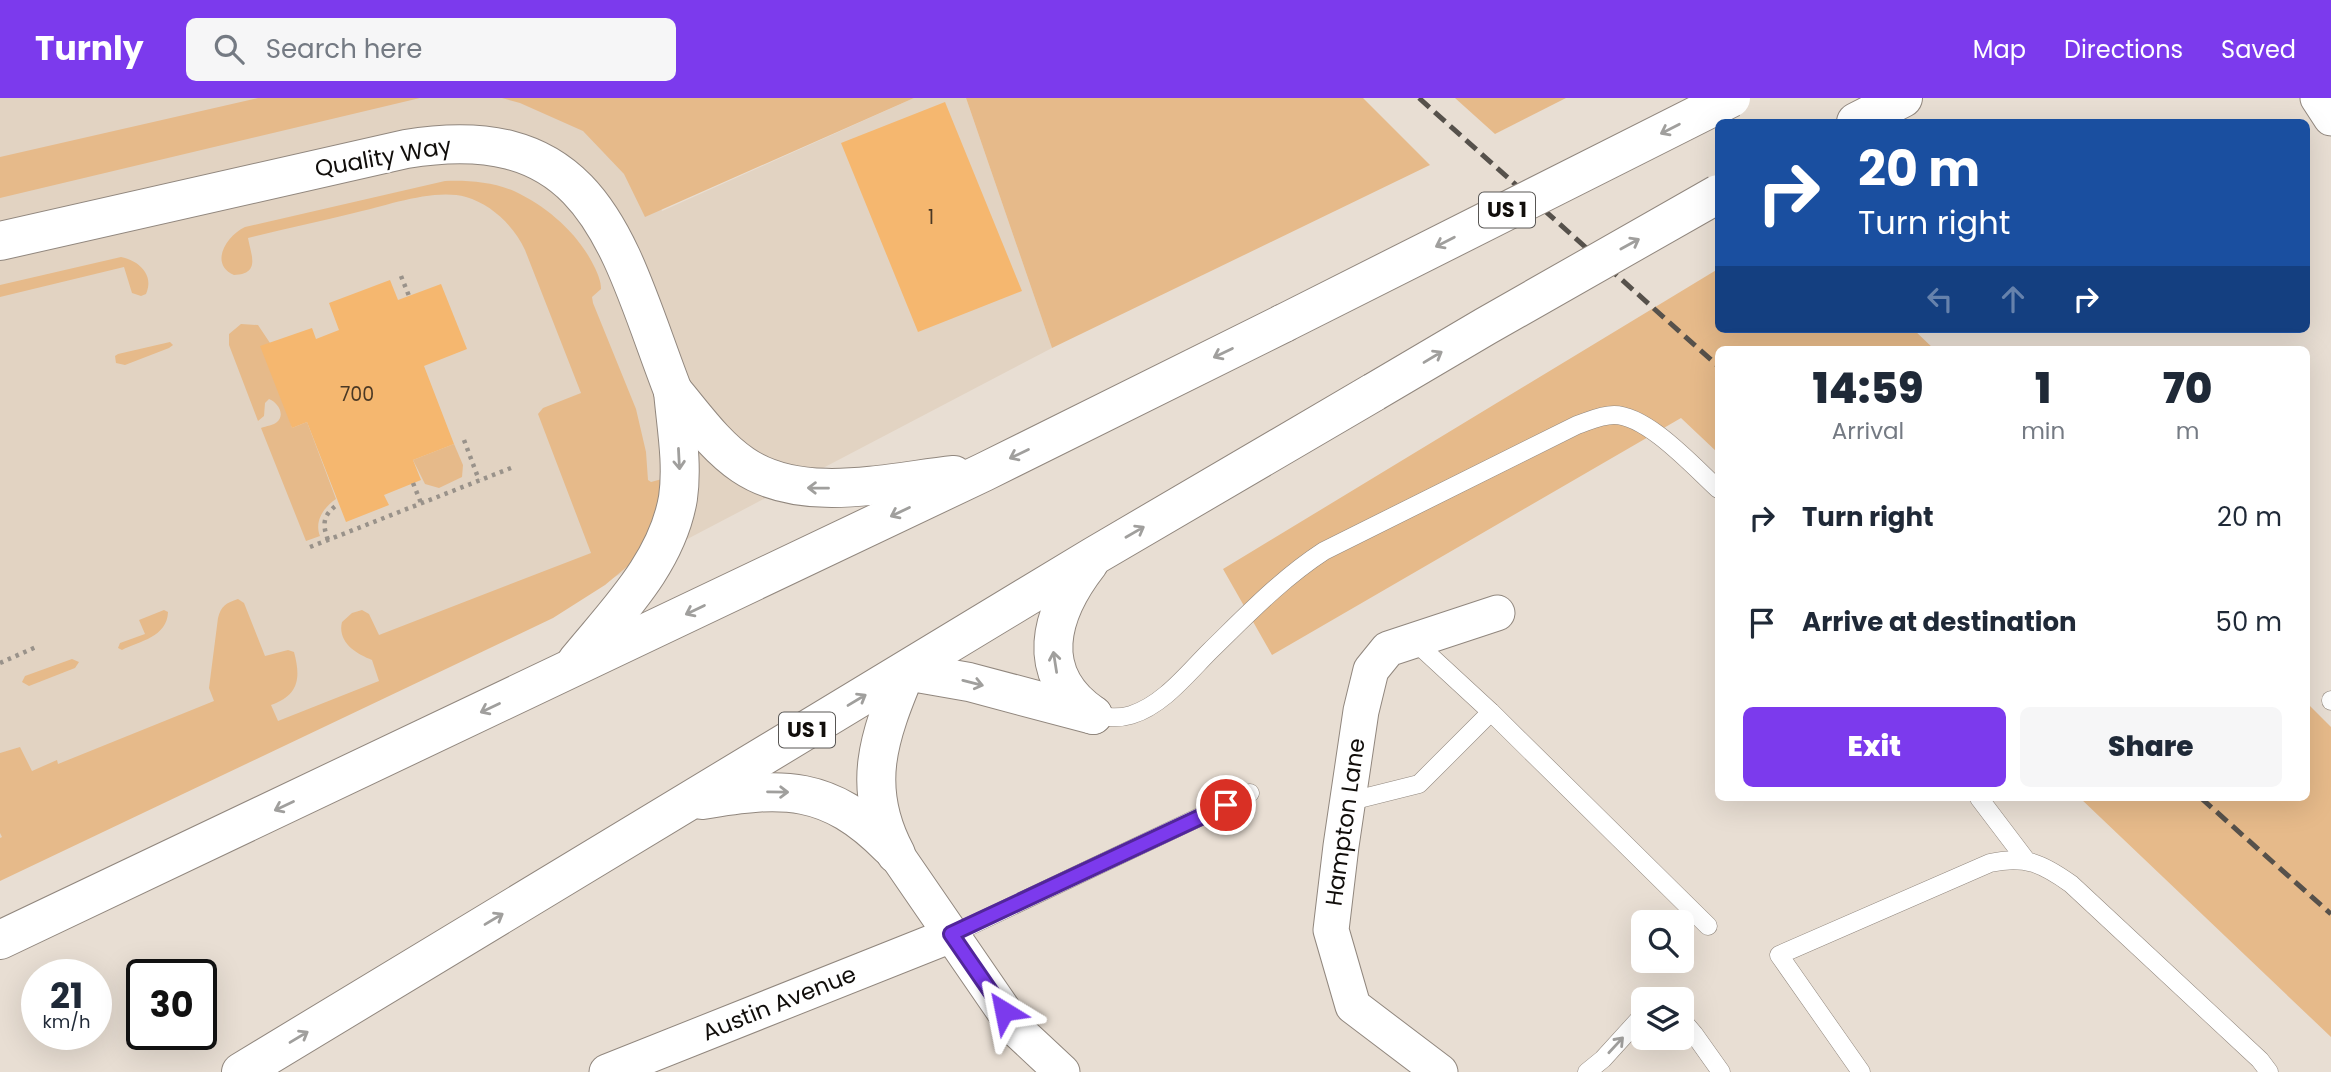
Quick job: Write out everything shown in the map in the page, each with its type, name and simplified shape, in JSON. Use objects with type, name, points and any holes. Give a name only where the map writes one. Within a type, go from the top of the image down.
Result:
[{"type":"main road","name":"US 1","points":[[0,940],[984,472],[1731,98]]},
{"type":"main road","points":[[1862,119],[1903,98]]},
{"type":"main road","name":"Quality Way","points":[[0,241],[406,149],[453,143],[498,146],[520,153],[561,173],[579,188],[594,206],[619,250],[673,391]]},
{"type":"main road","name":"US 1","points":[[241,1072],[1094,556],[1486,326],[1715,196]]},
{"type":"main road","points":[[673,391],[712,438],[735,458],[761,475],[781,483],[826,488],[984,472]]},
{"type":"main road","points":[[570,670],[647,573],[673,520],[680,473],[673,391]]},
{"type":"main road","points":[[1093,715],[1080,706],[1061,684],[1053,653],[1060,614],[1079,576],[1094,556]]},
{"type":"main road","points":[[896,854],[878,809],[875,778],[885,728],[906,671],[969,682],[1093,715]]},
{"type":"main road","points":[[686,802],[745,793],[772,792],[798,793],[819,798],[857,817],[896,854]]},
{"type":"street","points":[[2318,98],[2331,118]]},
{"type":"street","name":"Hampton Lane","points":[[1440,1072],[1353,1006],[1331,930],[1361,710],[1371,670],[1388,649],[1497,613]]},
{"type":"street","points":[[896,854],[1017,1030],[1035,1072]]},
{"type":"street","name":"Austin Avenue","points":[[607,1072],[951,934]]},
{"type":"street","points":[[1017,1030],[1062,1072]]},
{"type":"lane","points":[[1093,715],[1120,718],[1131,715],[1164,696],[1275,587],[1324,551],[1598,417],[1614,415],[1631,418],[1646,426],[1715,486]]},
{"type":"lane","points":[[1413,640],[1491,712],[1708,926]]},
{"type":"lane","points":[[1347,802],[1419,784],[1491,712]]},
{"type":"lane","points":[[951,934],[1250,793]]},
{"type":"lane","points":[[1981,801],[2026,860]]},
{"type":"lane","points":[[1861,1072],[1779,955],[1990,863],[2008,859],[2026,860],[2041,865],[2071,884],[2260,1060],[2269,1072]]},
{"type":"lane","points":[[1587,1072],[1631,1028]]},
{"type":"lane","points":[[1694,1033],[1721,1072]]},
{"type":"path","points":[[401,276],[409,296]]},
{"type":"path","points":[[464,440],[479,480]]},
{"type":"path","points":[[310,547],[511,468]]},
{"type":"path","points":[[413,484],[421,503]]},
{"type":"path","points":[[328,540],[323,527],[324,521],[326,515],[337,505]]},
{"type":"path","points":[[0,663],[36,647]]},
{"type":"shaded area","points":[[0,98],[626,98],[662,211],[914,98],[966,98],[1052,348],[569,601],[0,872]]},
{"type":"shaded area","points":[[258,98],[420,98],[0,198],[0,157]]},
{"type":"shaded area","points":[[502,98],[914,98],[645,217],[624,174],[583,131],[520,103]]},
{"type":"shaded area","points":[[966,98],[1363,98],[1430,165],[1052,348]]},
{"type":"shaded area","points":[[1455,98],[1566,98],[1495,134]]},
{"type":"shaded area","points":[[445,181],[471,181],[514,191],[550,213],[571,233],[588,256],[601,286],[592,297],[593,303],[636,409],[646,452],[648,480],[651,482],[662,479],[663,493],[649,539],[629,565],[605,585],[553,618],[0,881],[0,753],[20,747],[32,771],[57,760],[58,764],[214,701],[209,688],[218,618],[227,604],[238,599],[244,603],[265,656],[288,650],[294,652],[296,684],[287,696],[271,705],[278,721],[379,681],[372,660],[354,651],[342,636],[342,622],[352,613],[362,610],[369,614],[379,635],[591,553],[538,414],[543,408],[581,393],[525,250],[508,225],[493,211],[466,197],[425,196],[248,238],[252,262],[248,271],[234,275],[222,264],[221,257],[227,243],[245,227]]},
{"type":"shaded area","points":[[121,257],[139,265],[147,275],[146,294],[141,296],[132,293],[124,267],[0,297],[0,285]]},
{"type":"shaded area","points":[[1715,271],[1715,333],[1917,333],[1931,346],[1715,346],[1715,450],[1681,418],[1272,655],[1223,569]]},
{"type":"shaded area","points":[[241,324],[258,325],[270,343],[292,428],[307,422],[336,499],[321,515],[318,525],[320,536],[306,541],[261,428],[280,419],[279,409],[269,399],[265,403],[264,416],[258,421],[229,345],[229,334]]},
{"type":"shaded area","points":[[170,342],[173,345],[169,348],[125,365],[116,363],[115,356],[118,354]]},
{"type":"shaded area","points":[[454,444],[463,465],[462,477],[439,488],[425,484],[413,460]]},
{"type":"shaded area","points":[[164,610],[168,612],[166,620],[158,633],[122,650],[118,648],[120,643],[145,634],[139,620]]},
{"type":"shaded area","points":[[72,659],[79,662],[75,668],[29,686],[22,682],[25,676]]},
{"type":"shaded area","points":[[2310,706],[2331,727],[2331,1037],[2083,801],[2310,801]]},
{"type":"building","points":[[945,102],[1022,291],[918,332],[841,143]]},
{"type":"building","points":[[390,280],[398,300],[441,284],[467,349],[424,366],[454,444],[413,460],[421,480],[384,495],[389,505],[346,522],[307,422],[292,428],[260,346],[312,328],[316,339],[339,330],[329,303]]},
{"type":"railway","points":[[1419,98],[1715,363]]},
{"type":"railway","points":[[2204,801],[2331,914]]},
{"type":"route","points":[[1004,1011],[951,934],[1226,805]]}]
